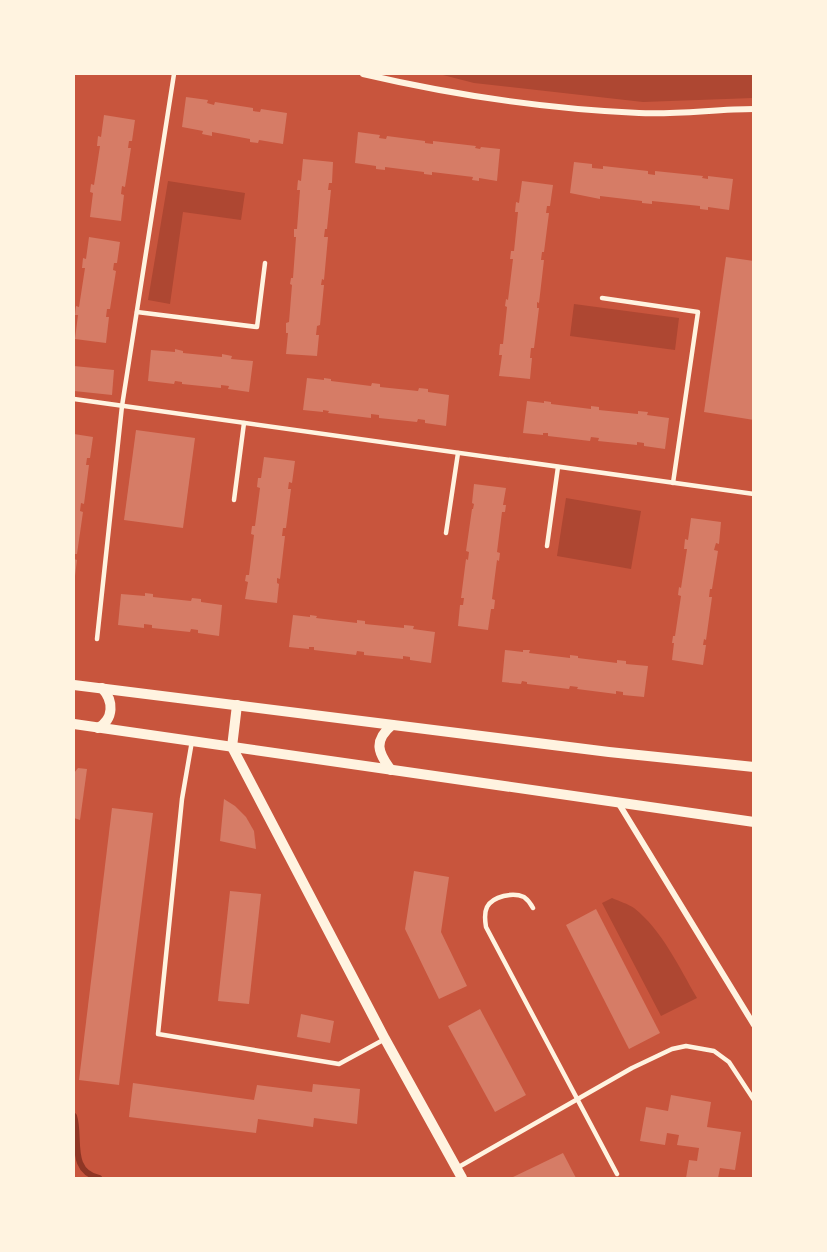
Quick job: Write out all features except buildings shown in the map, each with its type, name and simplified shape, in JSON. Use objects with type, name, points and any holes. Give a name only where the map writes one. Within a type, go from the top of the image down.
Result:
[{"type":"street","points":[[363,74],[436,90],[640,114],[753,109]]},
{"type":"street","points":[[74,685],[609,752],[753,767]]},
{"type":"street","points":[[98,728],[106,723],[111,710],[109,699],[102,688]]},
{"type":"street","points":[[237,705],[232,747],[385,1039],[462,1179]]},
{"type":"street","points":[[74,724],[753,822]]},
{"type":"street","points":[[391,770],[380,753],[379,744],[382,735],[392,725]]},
{"type":"street","points":[[620,804],[753,1025]]},
{"type":"lane","points":[[97,639],[122,406],[174,74]]},
{"type":"lane","points":[[137,312],[257,327],[265,263]]},
{"type":"lane","points":[[602,298],[698,312],[672,483]]},
{"type":"lane","points":[[74,399],[753,494]]},
{"type":"lane","points":[[234,500],[244,423]]},
{"type":"lane","points":[[446,533],[458,453]]},
{"type":"lane","points":[[547,546],[558,467]]},
{"type":"lane","points":[[192,741],[182,799],[158,1034],[339,1064],[385,1039]]},
{"type":"lane","points":[[533,909],[529,901],[522,896],[501,897],[487,908],[486,927],[617,1174]]},
{"type":"lane","points":[[457,1168],[649,1059],[672,1049],[686,1046],[714,1051],[729,1062],[753,1100]]},
{"type":"shaded area","points":[[439,74],[753,74],[753,98],[643,102],[474,83]]},
{"type":"shaded area","points":[[168,181],[245,193],[241,220],[183,212],[170,304],[148,300]]},
{"type":"shaded area","points":[[574,304],[679,318],[675,350],[570,336]]},
{"type":"shaded area","points":[[566,498],[641,511],[631,569],[557,556]]},
{"type":"shaded area","points":[[612,898],[634,908],[653,927],[697,998],[661,1016],[602,903]]},
{"type":"waterway","points":[[74,1116],[79,1161],[89,1174],[99,1178]]}]
